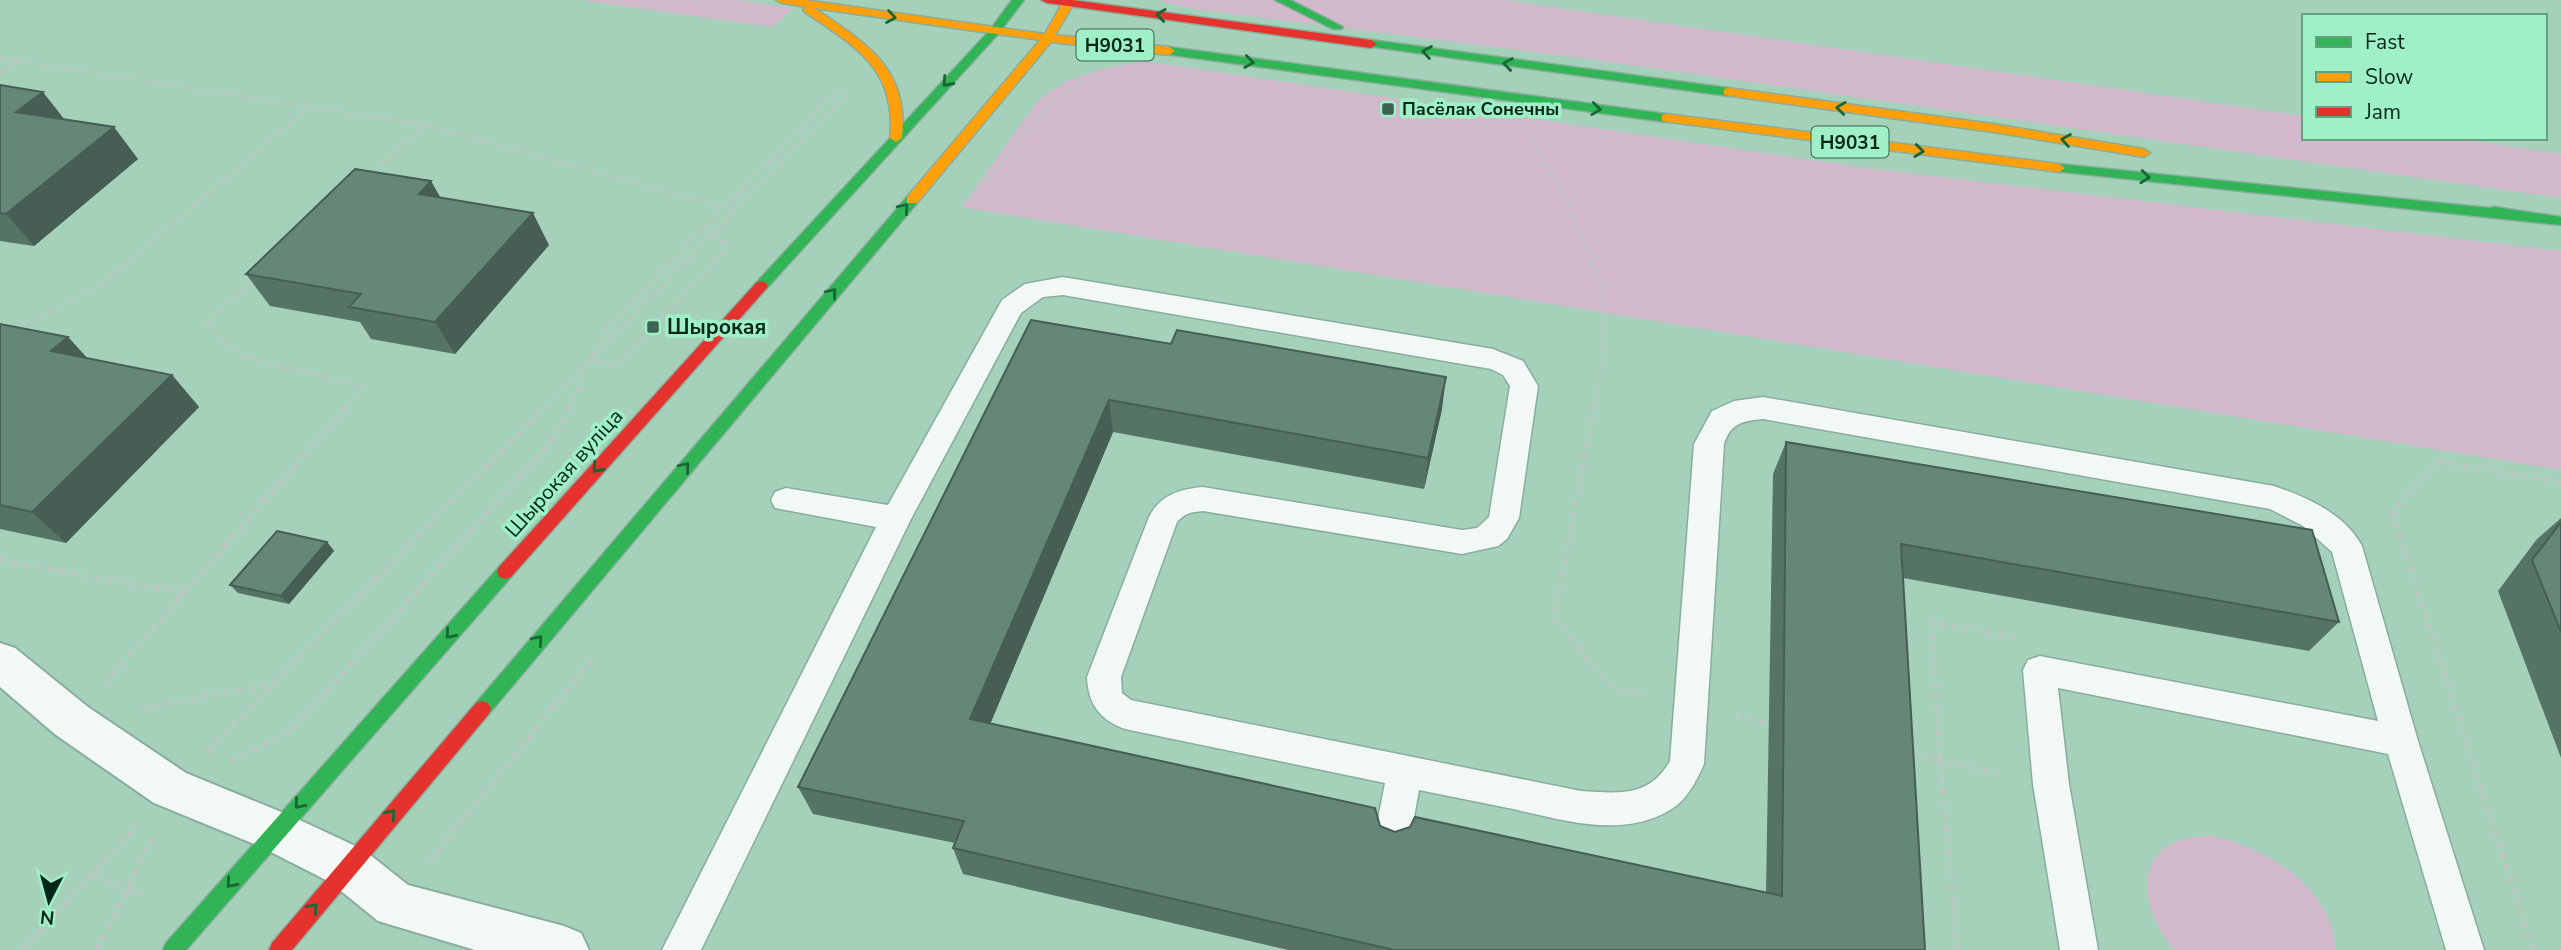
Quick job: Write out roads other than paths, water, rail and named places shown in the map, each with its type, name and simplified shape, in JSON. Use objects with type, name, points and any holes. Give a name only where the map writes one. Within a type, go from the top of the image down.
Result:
[{"type":"main road","name":"Н9031","points":[[782,0],[994,32],[1182,52],[1394,83],[2011,163],[2561,221]]},
{"type":"main road","name":"Шырокая вуліца","points":[[173,950],[674,380],[994,32],[1018,0]]},
{"type":"main road","name":"Н9031","points":[[1046,0],[1993,128],[2155,155]]},
{"type":"main road","points":[[1280,0],[1375,43]]},
{"type":"main road","points":[[279,950],[347,866],[1048,38],[1069,1]]},
{"type":"main road","points":[[799,2],[856,41],[884,70],[897,104],[896,138]]},
{"type":"main road","name":"Н9031","points":[[2263,173],[2520,216]]},
{"type":"street","points":[[0,661],[72,721],[181,792],[275,831],[347,866],[395,905],[564,950]]},
{"type":"lane","points":[[681,950],[896,518],[1011,307],[1023,295],[1039,287],[1063,286],[1493,359],[1510,364],[1521,372],[1524,386],[1504,518],[1497,533],[1482,541],[1462,542],[1203,499],[1186,500],[1172,506],[1164,517],[1104,677],[1104,696],[1111,707],[1125,714],[1581,807],[1621,810],[1657,802],[1678,783],[1687,764],[1709,444],[1715,425],[1732,411],[1763,408],[2274,498],[2305,510],[2324,522],[2346,546],[2401,741],[2465,950]]},
{"type":"lane","points":[[786,500],[896,518]]},
{"type":"lane","points":[[2079,950],[2051,784],[2040,670],[2401,741]]},
{"type":"lane","points":[[1392,839],[1405,770]]},
{"type":"place","name":"Пасёлак Сонечны","points":[[1388,109]]},
{"type":"place","name":"Шырокая","points":[[653,327]]}]
